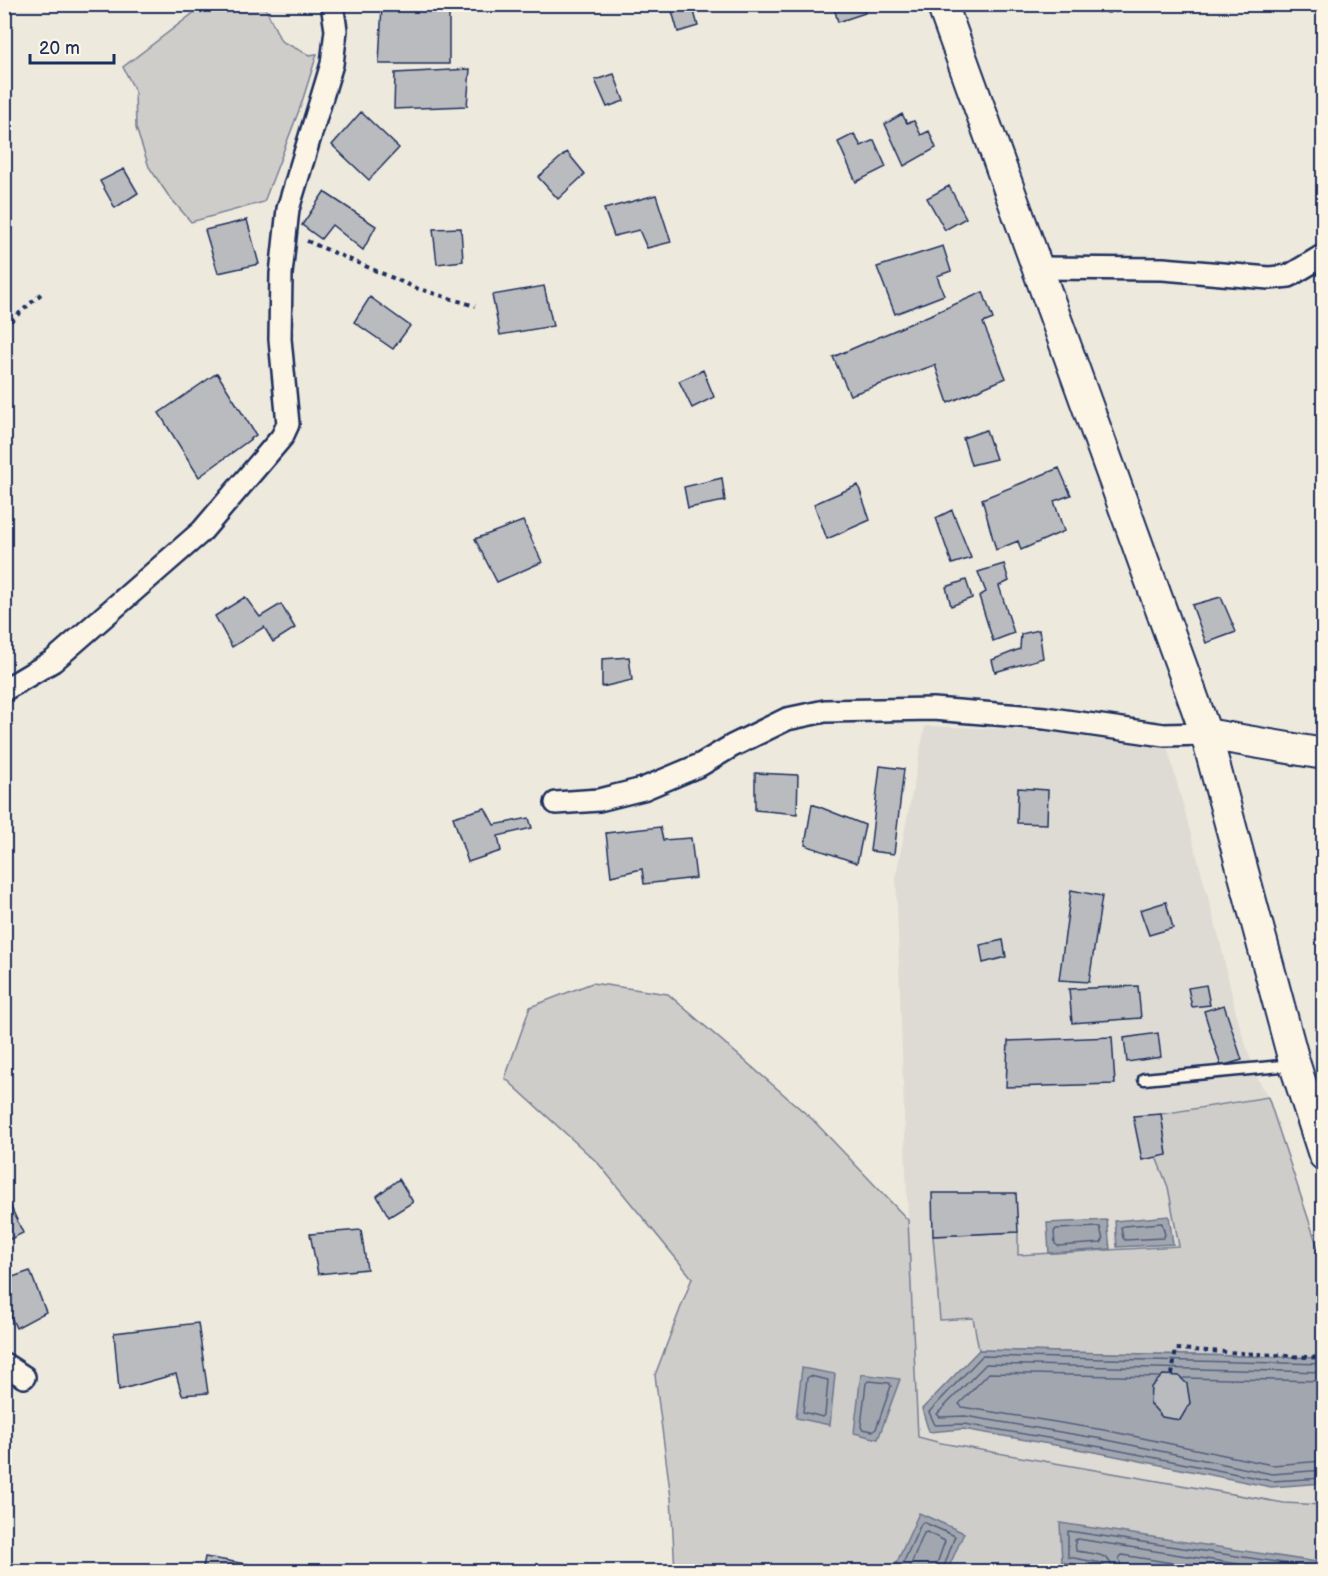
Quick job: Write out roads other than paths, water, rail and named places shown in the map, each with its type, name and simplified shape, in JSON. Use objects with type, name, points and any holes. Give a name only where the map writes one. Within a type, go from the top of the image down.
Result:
[{"type":"street","points":[[4,690],[52,661],[202,531],[282,437],[288,424],[280,339],[280,274],[285,230],[293,191],[332,64],[336,30],[332,4]]},
{"type":"street","points":[[942,4],[1206,734],[1295,1065],[1323,1155]]},
{"type":"street","points":[[1038,268],[1163,269],[1269,278],[1289,276],[1323,255]]},
{"type":"street","points":[[556,804],[598,800],[643,789],[700,765],[732,746],[787,719],[825,711],[933,709],[1045,718],[1164,735],[1206,734],[1323,754]]},
{"type":"street","points":[[4,1364],[24,1377]]},
{"type":"lane","points":[[1144,1079],[1295,1065]]},
{"type":"water","points":[[1169,1216],[1173,1244],[1117,1247],[1115,1221]]},
{"type":"water","points":[[1107,1220],[1110,1249],[1049,1253],[1047,1223]]},
{"type":"water","points":[[979,1350],[1323,1358],[1323,1483],[1271,1487],[963,1429],[929,1432],[922,1409]]},
{"type":"water","points":[[802,1368],[835,1374],[830,1425],[796,1418]]},
{"type":"water","points":[[861,1374],[900,1379],[878,1439],[854,1433]]},
{"type":"water","points":[[919,1513],[964,1533],[947,1571],[893,1571]]},
{"type":"water","points":[[1060,1523],[1323,1563],[1323,1571],[1116,1572],[1062,1562]]}]
